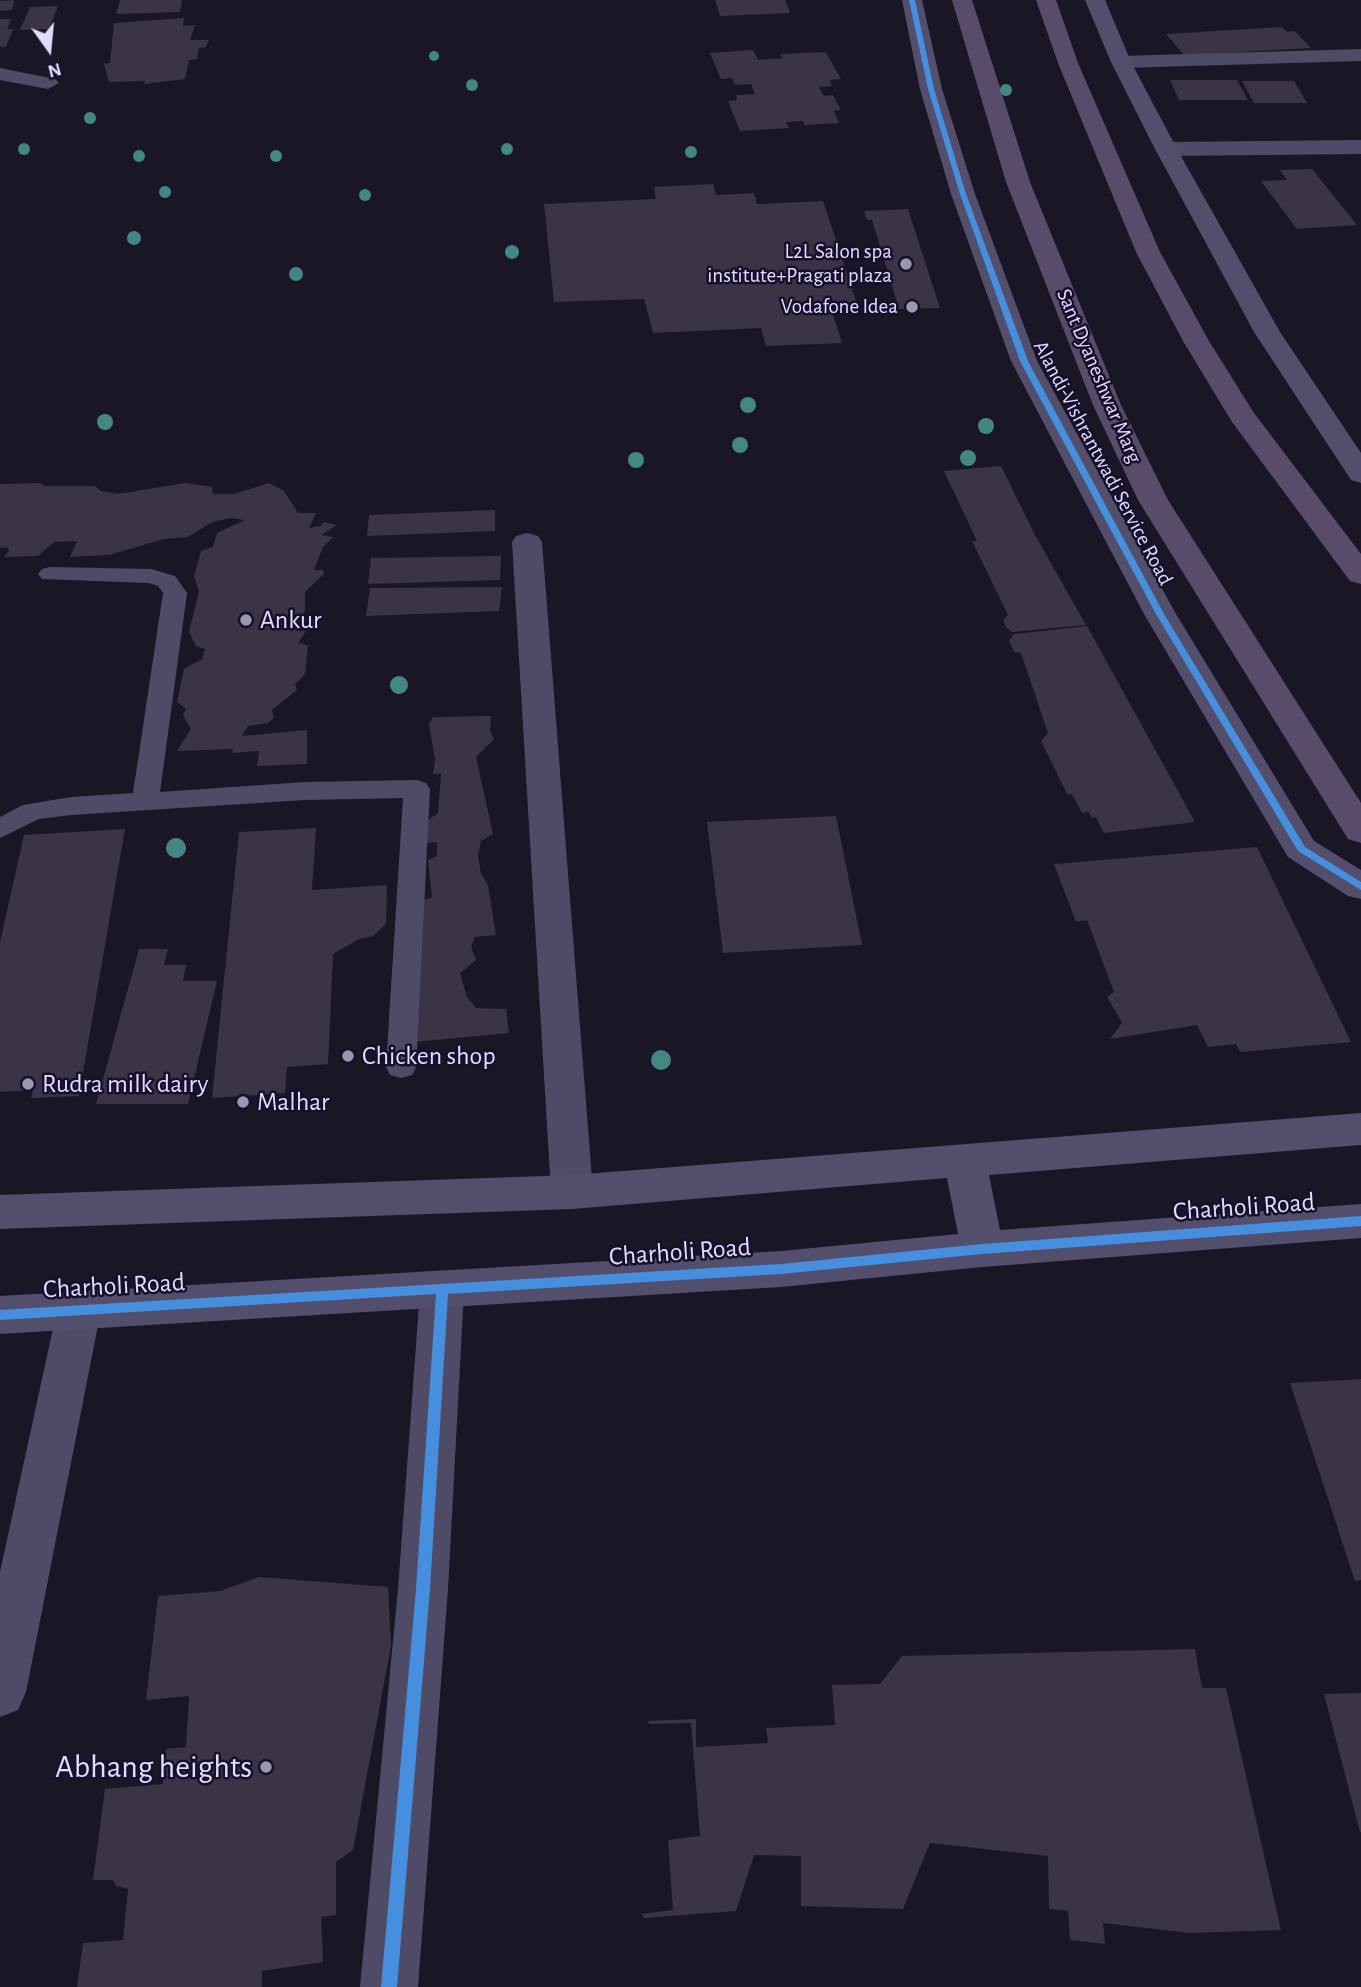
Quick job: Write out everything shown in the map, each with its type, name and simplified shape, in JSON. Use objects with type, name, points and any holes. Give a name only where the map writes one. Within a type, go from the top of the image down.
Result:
[{"type":"main road","name":"Sant Dyaneshwar Marg","points":[[962,0],[1018,182],[1107,405],[1153,500],[1361,831]]},
{"type":"main road","points":[[1045,0],[1068,63],[1148,252],[1196,341],[1242,415],[1361,575]]},
{"type":"street","name":"Alandi-Vishrantwadi Service Road","points":[[912,0],[931,89],[943,128],[1024,360],[1160,614],[1301,849],[1361,887]]},
{"type":"street","points":[[1095,0],[1121,62],[1266,332],[1361,474]]},
{"type":"street","points":[[1121,62],[1361,55]]},
{"type":"street","points":[[0,74],[48,83]]},
{"type":"street","points":[[1166,149],[1361,147]]},
{"type":"street","points":[[527,542],[572,1192]]},
{"type":"street","points":[[0,1212],[572,1192],[1361,1129]]},
{"type":"street","points":[[965,1161],[982,1250]]},
{"type":"street","name":"Charholi Road","points":[[0,1315],[780,1269],[982,1250],[1361,1221]]},
{"type":"street","points":[[389,1987],[424,1590],[442,1291]]},
{"type":"street","points":[[0,1692],[79,1310]]},
{"type":"lane","points":[[50,574],[150,576],[167,581],[175,593],[176,603],[145,801]]},
{"type":"lane","points":[[0,829],[33,811],[305,791],[417,789],[401,1067]]},
{"type":"building","points":[[14,0],[12,10],[0,11],[0,1]]},
{"type":"building","points":[[120,0],[182,0],[180,12],[116,14]]},
{"type":"building","points":[[715,0],[785,0],[790,13],[720,16]]},
{"type":"building","points":[[58,6],[49,29],[20,30],[30,7]]},
{"type":"building","points":[[184,18],[183,26],[195,25],[190,40],[209,40],[206,47],[199,48],[197,59],[189,60],[185,79],[144,84],[145,81],[109,82],[104,64],[110,63],[114,23]]},
{"type":"building","points":[[0,19],[11,19],[7,29],[13,29],[6,47],[0,47]]},
{"type":"building","points":[[1282,27],[1287,32],[1295,31],[1311,48],[1184,55],[1166,34]]},
{"type":"building","points":[[753,50],[758,60],[783,58],[780,54],[826,52],[841,79],[830,80],[832,86],[819,87],[824,96],[833,95],[841,110],[834,111],[839,123],[805,125],[803,121],[786,122],[789,128],[740,131],[728,101],[737,100],[736,95],[755,94],[751,84],[735,85],[732,78],[721,79],[710,53]]},
{"type":"building","points":[[1170,80],[1237,80],[1248,100],[1179,100]]},
{"type":"building","points":[[1242,81],[1294,81],[1307,103],[1254,103]]},
{"type":"building","points":[[1312,169],[1357,225],[1297,229],[1261,181],[1287,180],[1280,170]]},
{"type":"building","points":[[713,184],[716,195],[754,193],[757,204],[823,201],[857,304],[830,305],[842,343],[766,346],[761,328],[653,333],[644,299],[554,302],[544,204],[656,199],[654,187]]},
{"type":"building","name":"L2L Salon spa institute+Pragati plaza","points":[[908,209],[940,308],[899,309],[872,220],[867,220],[864,211]]},
{"type":"building","points":[[1001,466],[1035,535],[1086,625],[1012,632],[1006,627],[1003,620],[1008,615],[972,541],[977,541],[944,471]]},
{"type":"building","name":"Ankur","points":[[40,483],[45,486],[95,486],[101,491],[118,494],[185,483],[212,487],[213,494],[234,494],[269,483],[284,491],[298,513],[316,513],[309,528],[320,526],[324,522],[337,525],[321,535],[333,537],[323,547],[314,570],[323,570],[324,574],[305,592],[305,610],[298,631],[306,631],[298,643],[308,645],[305,674],[295,684],[297,690],[272,710],[274,718],[268,723],[248,726],[242,736],[307,730],[307,764],[257,766],[259,751],[177,751],[191,729],[183,715],[186,709],[177,702],[184,669],[202,659],[205,649],[196,646],[189,632],[199,591],[194,576],[201,551],[213,547],[217,533],[245,520],[231,518],[212,522],[188,537],[164,539],[109,555],[70,557],[77,541],[54,542],[38,556],[4,557],[9,551],[7,547],[0,548],[0,484]]},
{"type":"building","points":[[495,510],[495,531],[367,536],[369,515]]},
{"type":"building","points":[[501,556],[500,580],[368,584],[371,558]]},
{"type":"building","points":[[502,587],[499,611],[366,616],[370,588]]},
{"type":"building","points":[[1087,626],[1195,822],[1104,833],[1096,817],[1092,818],[1089,812],[1082,813],[1072,794],[1067,794],[1041,741],[1048,733],[1021,653],[1014,652],[1009,641],[1014,634]]},
{"type":"building","points":[[491,716],[490,731],[494,739],[476,757],[493,834],[481,841],[478,855],[481,874],[488,885],[496,935],[475,937],[471,947],[476,960],[460,973],[467,997],[476,1008],[506,1009],[509,1033],[414,1042],[422,901],[432,897],[428,860],[437,856],[437,842],[427,843],[426,822],[438,813],[441,774],[433,774],[435,759],[429,725],[433,717]]},
{"type":"building","points":[[836,816],[862,945],[723,953],[707,822]]},
{"type":"building","points":[[316,828],[312,890],[387,885],[386,924],[373,936],[359,939],[333,954],[328,1064],[287,1067],[285,1093],[212,1098],[239,832]]},
{"type":"building","points":[[125,829],[79,1096],[31,1098],[33,1090],[0,1092],[0,942],[24,835]]},
{"type":"building","points":[[1257,847],[1351,1042],[1240,1052],[1236,1044],[1208,1047],[1197,1025],[1110,1039],[1122,1023],[1107,997],[1114,992],[1087,920],[1076,922],[1054,864]]},
{"type":"building","points":[[139,949],[168,949],[164,965],[186,965],[183,981],[217,981],[188,1104],[96,1104]]},
{"type":"building","points":[[1361,1379],[1361,1580],[1355,1581],[1290,1383]]},
{"type":"building","name":"Abhang heights","points":[[259,1577],[388,1587],[391,1646],[353,1850],[336,1862],[336,1915],[321,1917],[323,1962],[262,1971],[262,1987],[77,1987],[83,1943],[123,1940],[128,1889],[116,1886],[113,1880],[93,1880],[105,1789],[163,1784],[166,1749],[186,1747],[189,1696],[146,1700],[158,1596],[220,1591]]},
{"type":"building","points":[[1195,1649],[1202,1688],[1226,1688],[1281,1930],[1190,1933],[1103,1923],[1105,1944],[1070,1940],[1068,1911],[1049,1909],[1048,1856],[930,1843],[903,1909],[801,1906],[801,1856],[754,1855],[736,1911],[644,1918],[642,1914],[673,1910],[668,1840],[700,1836],[691,1723],[649,1724],[648,1721],[696,1719],[696,1747],[768,1743],[766,1728],[835,1725],[832,1685],[880,1684],[902,1656]]},
{"type":"building","points":[[1361,1693],[1361,1832],[1360,1832],[1324,1694]]},
{"type":"cycle path","points":[[912,0],[931,89],[963,194],[1024,361],[1160,614],[1301,849],[1361,887]]},
{"type":"cycle path","points":[[0,1315],[781,1269],[982,1249],[1361,1221]]},
{"type":"cycle path","points":[[389,1987],[423,1589],[442,1291]]},
{"type":"place","name":"L2L Salon spa institute+Pragati plaza","points":[[906,264]]},
{"type":"place","name":"Vodafone Idea","points":[[912,307]]},
{"type":"place","name":"Ankur","points":[[246,620]]},
{"type":"place","name":"Chicken shop","points":[[348,1056]]},
{"type":"place","name":"Rudra milk dairy","points":[[28,1084]]},
{"type":"place","name":"Malhar","points":[[243,1102]]},
{"type":"place","name":"Abhang heights","points":[[266,1767]]}]
